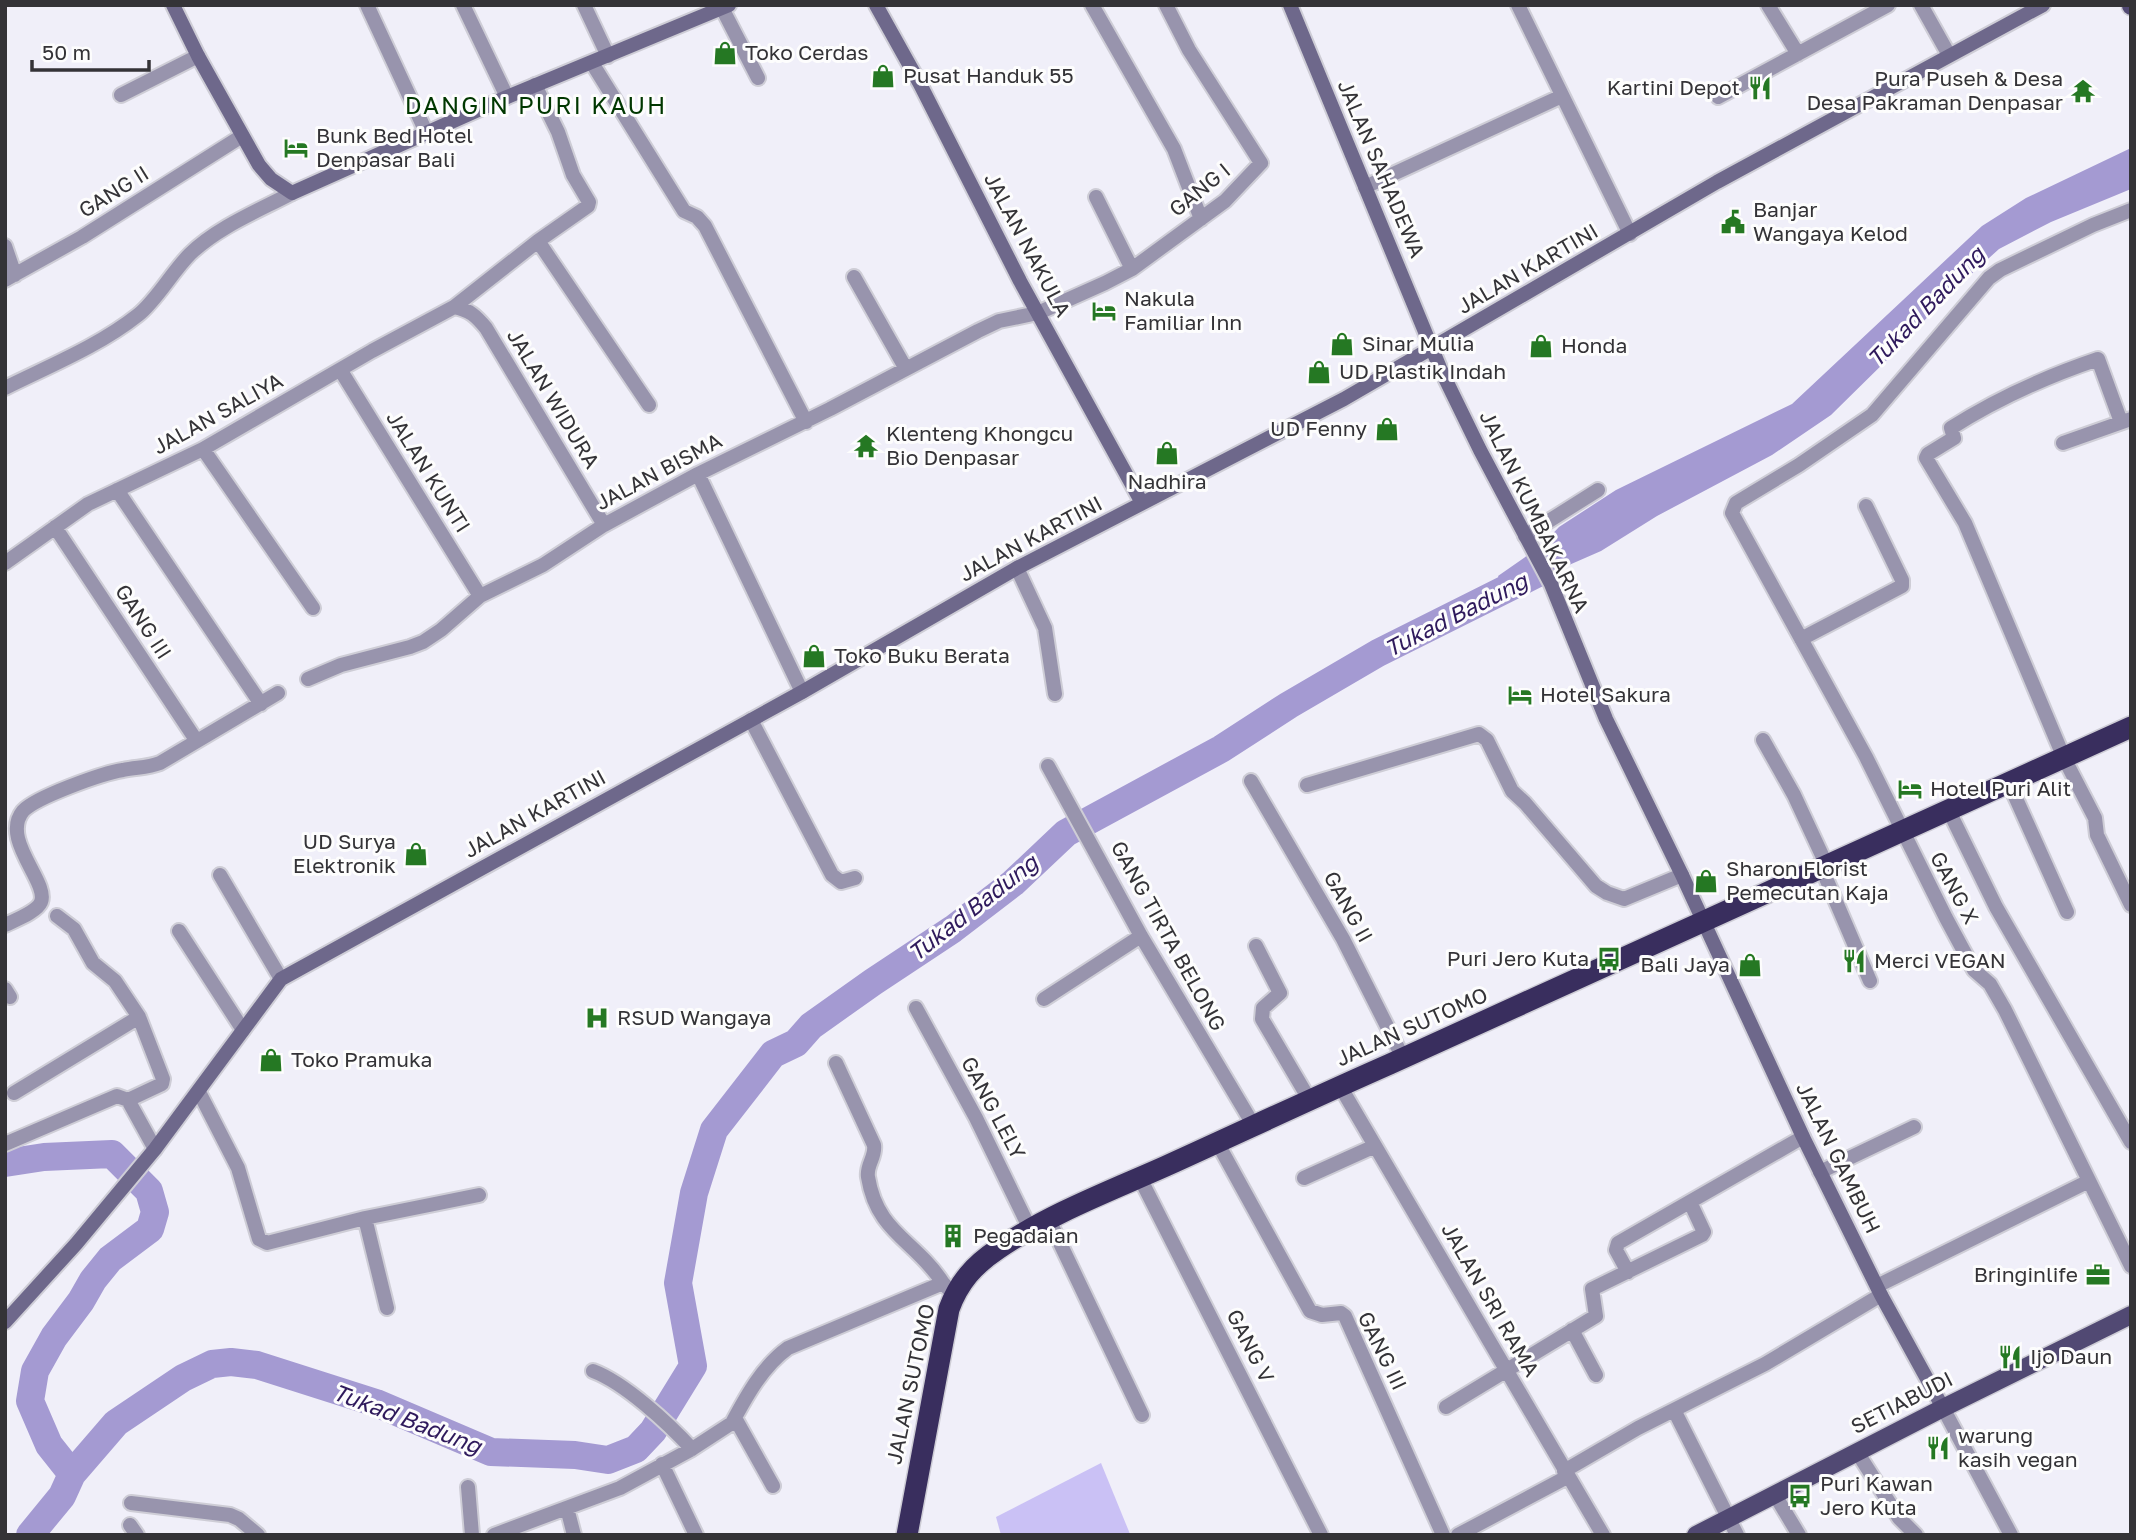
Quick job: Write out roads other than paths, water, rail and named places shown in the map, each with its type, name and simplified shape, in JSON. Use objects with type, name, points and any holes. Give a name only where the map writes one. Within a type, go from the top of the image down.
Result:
[{"type":"highway","name":"JALAN SUTOMO","points":[[906,1535],[949,1309],[949,1289],[959,1286],[977,1265],[1040,1224],[1309,1099],[1703,923],[2131,727]]},
{"type":"main road","name":"SETIABUDI","points":[[1696,1535],[1733,1527],[1775,1495],[2131,1315]]},
{"type":"street","points":[[173,5],[242,136],[266,174],[292,193]]},
{"type":"street","points":[[367,5],[426,132]]},
{"type":"street","points":[[463,5],[507,97]]},
{"type":"street","points":[[584,5],[608,55]]},
{"type":"street","name":"JALAN NAKULA","points":[[876,5],[920,84],[1038,313],[1148,500]]},
{"type":"street","points":[[1092,5],[1174,149],[1201,219]]},
{"type":"street","name":"GANG I","points":[[1038,313],[1132,268],[1236,191],[1261,163],[1189,50],[1166,5]]},
{"type":"street","name":"JALAN SAHADEWA","points":[[1290,5],[1433,349]]},
{"type":"street","points":[[1518,5],[1630,234]]},
{"type":"street","points":[[1768,5],[1798,54]]},
{"type":"street","points":[[1718,97],[1888,5]]},
{"type":"street","points":[[1921,5],[1949,55]]},
{"type":"street","name":"JALAN KARTINI","points":[[5,1322],[68,1253],[152,1153],[281,979],[802,692],[1017,568],[1344,399],[1717,183],[2042,6]]},
{"type":"street","points":[[5,388],[135,318],[168,278],[203,243],[292,193],[535,85],[726,7],[758,78]]},
{"type":"street","points":[[121,95],[198,56]]},
{"type":"street","points":[[592,63],[684,211],[697,217],[705,226],[806,422]]},
{"type":"street","name":"JALAN SALIYA","points":[[5,563],[88,504],[203,449],[454,307],[588,206],[589,202],[573,175],[558,132],[535,85]]},
{"type":"street","points":[[1365,187],[1562,96]]},
{"type":"street","name":"GANG II","points":[[10,277],[82,237],[242,136]]},
{"type":"street","points":[[1096,197],[1132,268]]},
{"type":"street","name":"GANG X","points":[[2131,210],[2014,262],[1989,278],[1872,415],[1733,507],[1734,516],[1866,757],[1901,832],[1974,970],[1990,984],[2005,1010],[2131,1265]]},
{"type":"street","points":[[538,242],[649,405]]},
{"type":"street","points":[[5,246],[10,277]]},
{"type":"street","points":[[853,277],[906,369]]},
{"type":"street","name":"JALAN WIDURA","points":[[454,307],[466,309],[486,328],[604,525]]},
{"type":"street","name":"JALAN BISMA","points":[[308,679],[341,665],[423,642],[480,596],[543,565],[604,525],[698,474],[806,422],[999,321],[1038,313]]},
{"type":"street","name":"JALAN KUMBAKARNA","points":[[1433,349],[1480,450],[1551,584],[1606,719],[1703,923]]},
{"type":"street","points":[[2063,443],[2126,421],[2098,359],[2046,377],[1984,407],[1951,428],[1954,438],[1927,456],[1965,523],[1974,550],[1996,593],[2039,693],[2064,758],[2095,818],[2097,835],[2131,905]]},
{"type":"street","name":"JALAN KUNTI","points":[[341,371],[480,596]]},
{"type":"street","points":[[203,449],[313,608]]},
{"type":"street","points":[[698,474],[802,692]]},
{"type":"street","points":[[117,490],[261,704]]},
{"type":"street","points":[[1528,542],[1598,490]]},
{"type":"street","points":[[1801,639],[1902,586],[1902,580],[1866,506]]},
{"type":"street","name":"GANG III","points":[[55,527],[196,740]]},
{"type":"street","points":[[1017,568],[1045,628],[1055,694]]},
{"type":"street","points":[[5,925],[38,907],[42,901],[41,892],[20,850],[12,823],[22,811],[37,801],[121,770],[146,768],[160,763],[278,693]]},
{"type":"street","points":[[751,720],[832,875],[841,882],[855,878]]},
{"type":"street","points":[[1307,785],[1479,734],[1487,740],[1513,794],[1525,803],[1597,886],[1607,893],[1624,899],[1682,875]]},
{"type":"street","points":[[1763,740],[1794,795],[1870,981]]},
{"type":"street","name":"GANG TIRTA BELONG","points":[[1048,765],[1141,936],[1254,1126]]},
{"type":"street","name":"GANG II","points":[[1251,781],[1343,939],[1403,1058]]},
{"type":"street","points":[[2009,783],[2067,912]]},
{"type":"street","points":[[1948,809],[1996,907],[2131,1142]]},
{"type":"street","points":[[220,875],[281,979]]},
{"type":"street","points":[[57,916],[74,929],[93,963],[115,981],[139,1017],[163,1082],[128,1100]]},
{"type":"street","name":"JALAN GAMBUH","points":[[1703,923],[1803,1137],[1879,1291],[1943,1408]]},
{"type":"street","points":[[179,931],[243,1030]]},
{"type":"street","points":[[1044,999],[1141,936]]},
{"type":"street","points":[[1256,946],[1280,993],[1263,1008],[1262,1020],[1309,1099]]},
{"type":"street","name":"GANG LELY","points":[[916,1008],[976,1118],[1040,1224],[1142,1415]]},
{"type":"street","points":[[15,1093],[139,1017]]},
{"type":"street","points":[[494,1535],[620,1488],[724,1429],[734,1418],[764,1370],[788,1348],[949,1289],[914,1248],[893,1232],[880,1214],[867,1174],[874,1155],[874,1145],[836,1063]]},
{"type":"street","name":"JALAN SRI RAMA","points":[[1340,1086],[1603,1535]]},
{"type":"street","points":[[199,1092],[238,1168],[259,1239],[267,1243],[365,1217],[479,1195]]},
{"type":"street","points":[[5,1144],[117,1096],[128,1100],[152,1153]]},
{"type":"street","points":[[1821,1172],[1914,1127]]},
{"type":"street","points":[[1628,1272],[1616,1250],[1618,1243],[1803,1137]]},
{"type":"street","name":"GANG III","points":[[1217,1142],[1310,1311],[1315,1315],[1341,1313],[1345,1317],[1443,1535]]},
{"type":"street","points":[[1304,1178],[1376,1146]]},
{"type":"street","name":"GANG V","points":[[1140,1178],[1321,1535]]},
{"type":"street","points":[[1458,1535],[1566,1474],[1638,1428],[1765,1364],[1879,1291],[2088,1181]]},
{"type":"street","points":[[1446,1407],[1597,1315],[1592,1289],[1702,1236],[1704,1232],[1690,1202]]},
{"type":"street","points":[[365,1217],[387,1308]]},
{"type":"street","points":[[1572,1331],[1596,1375]]},
{"type":"street","points":[[593,1371],[605,1375],[626,1390],[692,1449]]},
{"type":"street","points":[[1943,1408],[2011,1535]]},
{"type":"street","points":[[1674,1410],[1733,1527]]},
{"type":"street","points":[[734,1418],[773,1486]]},
{"type":"street","points":[[1857,1452],[1899,1518],[1916,1535]]},
{"type":"street","points":[[662,1464],[696,1535]]},
{"type":"street","points":[[468,1487],[472,1535]]},
{"type":"street","points":[[1775,1495],[1799,1535]]},
{"type":"street","points":[[131,1503],[230,1515],[258,1535]]},
{"type":"street","points":[[567,1508],[574,1535]]},
{"type":"water","name":"Tukad Badung","points":[[2131,148],[2131,189],[2051,222],[1999,249],[1948,295],[1831,415],[1772,455],[1657,516],[1601,551],[1553,572],[1507,598],[1498,576],[1541,546],[1559,527],[1616,490],[1792,404],[1982,226],[2026,198]]},
{"type":"waterway","name":"Tukad Badung","points":[[30,1535],[62,1496],[72,1474],[116,1423],[183,1378],[212,1364],[231,1362],[257,1365],[376,1403],[491,1452],[575,1455],[608,1460],[636,1449],[653,1431],[693,1366],[678,1283],[694,1193],[714,1130],[773,1054],[796,1043],[811,1026],[953,929],[1013,883],[1066,833],[1221,749],[1378,653],[1536,574]]},
{"type":"waterway","points":[[5,1163],[44,1157],[112,1154],[149,1191],[155,1212],[150,1229],[110,1259],[93,1280],[54,1337],[35,1371],[30,1401],[49,1445],[72,1474]]},
{"type":"place","name":"Toko Cerdas","points":[[725,53]]},
{"type":"place","name":"Pusat Handuk 55","points":[[883,76]]},
{"type":"place","name":"Kartini Depot","points":[[1760,88]]},
{"type":"place","name":"Pura Puseh & Desa Desa Pakraman Denpasar","points":[[2083,91]]},
{"type":"place","name":"Bunk Bed Hotel Denpasar Bali","points":[[296,148]]},
{"type":"place","name":"Banjar Wangaya Kelod","points":[[1733,222]]},
{"type":"place","name":"Nakula Familiar Inn","points":[[1104,311]]},
{"type":"place","name":"Sinar Mulia","points":[[1342,344]]},
{"type":"place","name":"Honda","points":[[1541,346]]},
{"type":"place","name":"UD Plastik Indah","points":[[1319,372]]},
{"type":"place","name":"UD Fenny","points":[[1387,429]]},
{"type":"place","name":"Klenteng Khongcu Bio Denpasar","points":[[866,446]]},
{"type":"place","name":"Nadhira","points":[[1167,453]]},
{"type":"place","name":"Toko Buku Berata","points":[[814,656]]},
{"type":"place","name":"Hotel Sakura","points":[[1520,695]]},
{"type":"place","name":"Hotel Puri Alit","points":[[1910,789]]},
{"type":"place","name":"UD Surya Elektronik","points":[[416,854]]},
{"type":"place","name":"Sharon Florist Pemecutan Kaja","points":[[1706,881]]},
{"type":"place","name":"Puri Jero Kuta","points":[[1609,959]]},
{"type":"place","name":"Merci VEGAN","points":[[1854,961]]},
{"type":"place","name":"Bali Jaya","points":[[1750,965]]},
{"type":"place","name":"RSUD Wangaya","points":[[597,1018]]},
{"type":"place","name":"Toko Pramuka","points":[[271,1060]]},
{"type":"place","name":"Pegadaian","points":[[953,1236]]},
{"type":"place","name":"Bringinlife","points":[[2098,1275]]},
{"type":"place","name":"Ijo Daun","points":[[2010,1357]]},
{"type":"place","name":"warung kasih vegan","points":[[1938,1448]]},
{"type":"place","name":"Puri Kawan Jero Kuta","points":[[1800,1496]]},
{"type":"district","name":"DANGIN PURI KAUH","points":[[536,106]]}]
